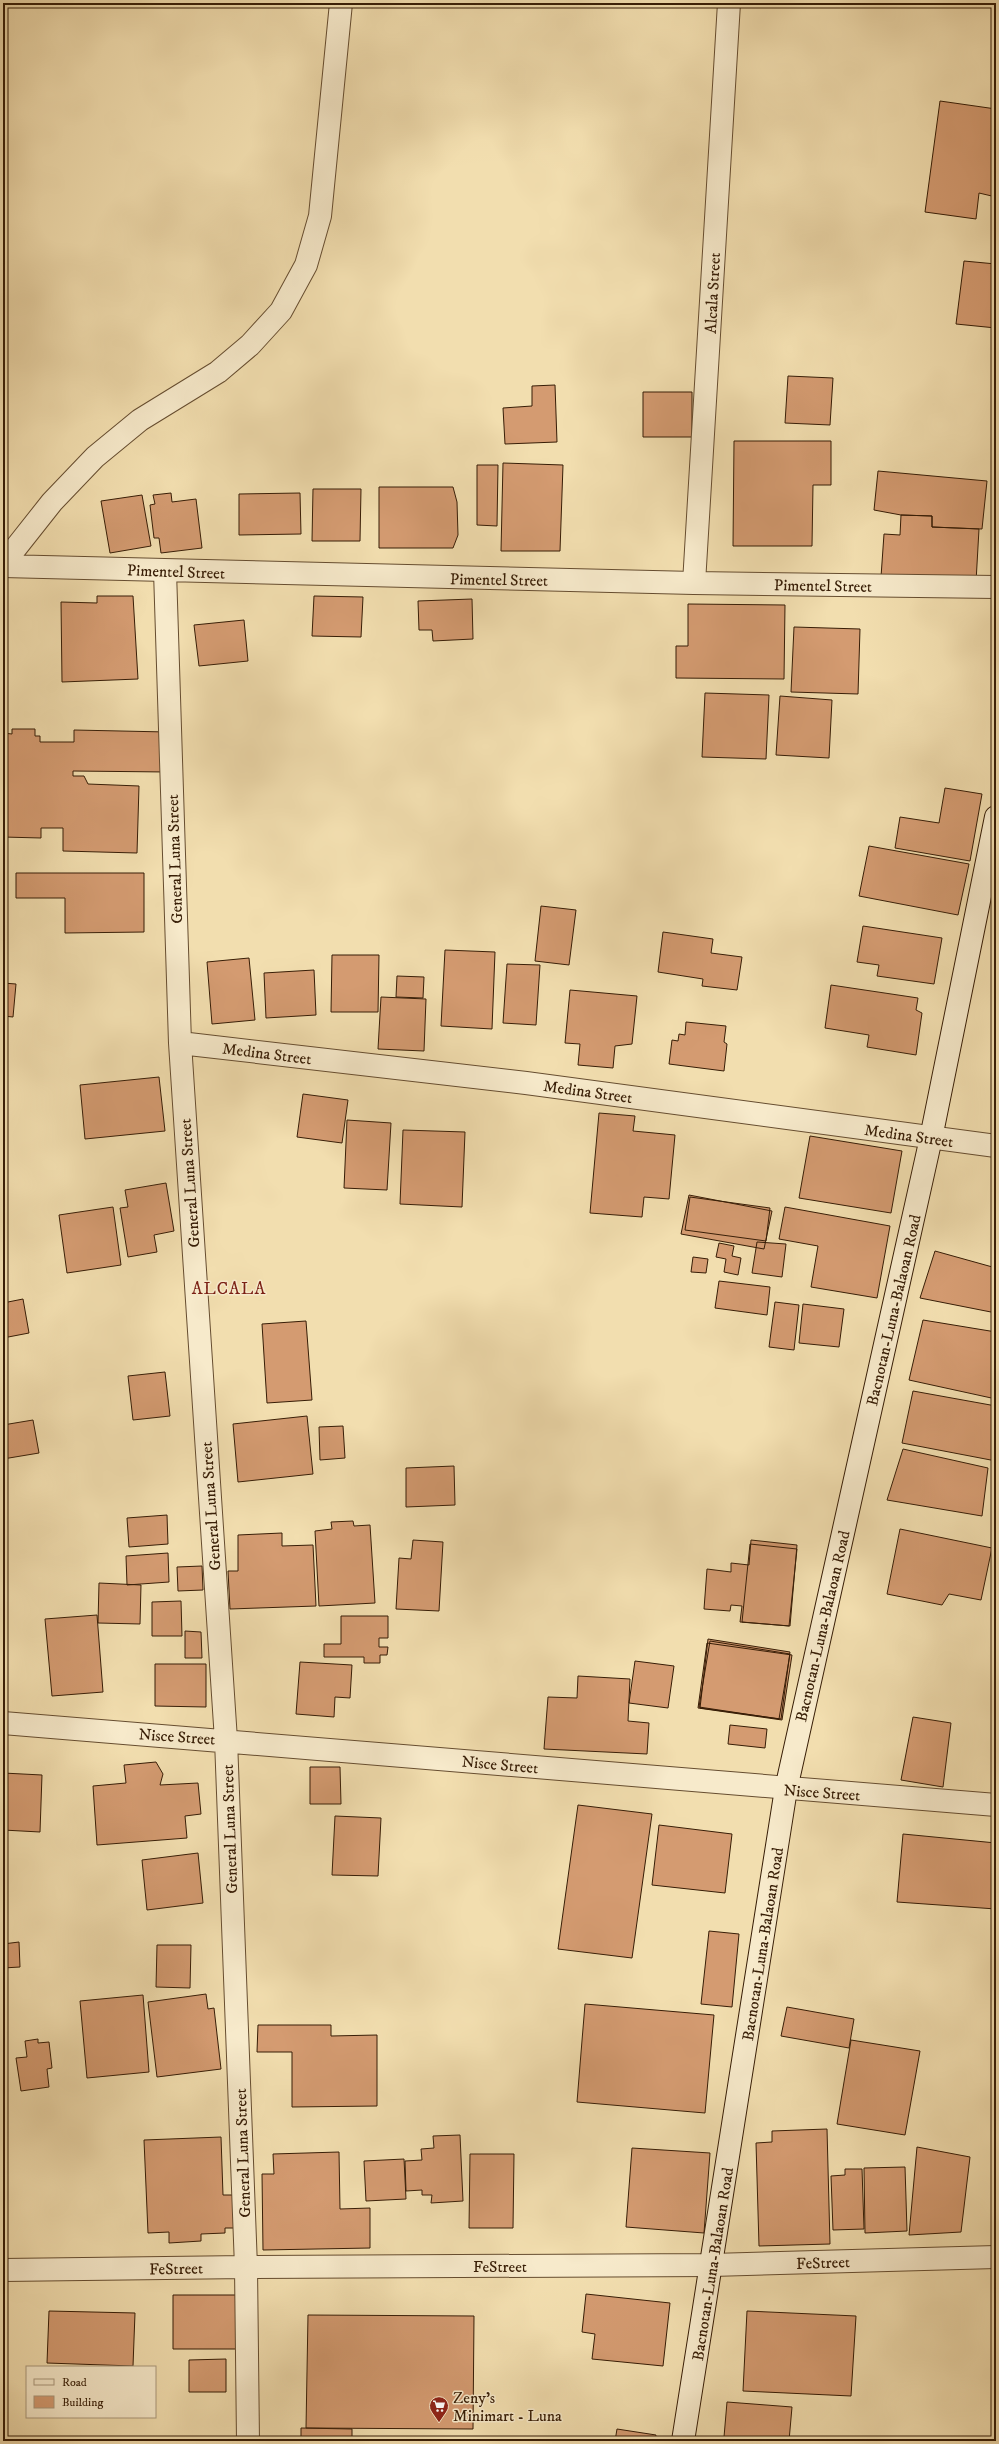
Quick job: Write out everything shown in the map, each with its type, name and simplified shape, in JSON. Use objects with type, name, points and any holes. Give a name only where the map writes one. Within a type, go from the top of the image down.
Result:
[{"type":"street","points":[[3,565],[52,502],[95,457],[140,420],[218,372],[250,345],[281,310],[306,265],[320,216],[341,3]]},
{"type":"street","name":"Alcala Street","points":[[694,583],[729,3]]},
{"type":"street","name":"Pimentel Street","points":[[3,565],[166,572],[694,583],[996,587]]},
{"type":"street","name":"General Luna Street","points":[[166,572],[180,1043],[226,1740],[246,2267],[248,2441]]},
{"type":"street","name":"Bacnotan-Luna-Balaoan Road","points":[[683,2441],[786,1789],[931,1138],[996,817]]},
{"type":"street","name":"Medina Street","points":[[180,1043],[518,1082],[996,1146]]},
{"type":"street","name":"Nisce Street","points":[[3,1723],[226,1740],[786,1789],[996,1805]]},
{"type":"street","name":"FeStreet","points":[[3,2270],[246,2267],[712,2265],[996,2257]]},
{"type":"building","points":[[940,101],[996,109],[996,197],[979,193],[976,219],[925,212]]},
{"type":"building","points":[[964,261],[996,264],[996,328],[956,324]]},
{"type":"building","points":[[788,376],[833,378],[830,425],[785,423]]},
{"type":"building","points":[[555,385],[557,442],[505,444],[503,408],[532,406],[532,386]]},
{"type":"building","points":[[643,392],[692,392],[692,437],[643,437]]},
{"type":"building","points":[[734,441],[831,441],[831,485],[813,485],[812,546],[733,546]]},
{"type":"building","points":[[503,463],[563,465],[560,551],[501,551]]},
{"type":"building","points":[[477,465],[498,465],[497,526],[477,525]]},
{"type":"building","points":[[878,471],[987,481],[982,529],[932,527],[932,516],[901,515],[874,510]]},
{"type":"building","points":[[379,487],[453,487],[457,502],[458,535],[453,548],[379,548]]},
{"type":"building","points":[[313,489],[361,489],[360,541],[312,541]]},
{"type":"building","points":[[171,493],[172,502],[196,499],[202,548],[161,553],[159,538],[154,538],[150,505],[155,504],[153,495]]},
{"type":"building","points":[[300,493],[301,534],[239,535],[239,494]]},
{"type":"building","points":[[142,495],[151,546],[110,553],[101,501]]},
{"type":"building","points":[[901,515],[932,516],[932,527],[979,529],[976,582],[881,577],[884,534],[900,535]]},
{"type":"building","points":[[97,596],[133,596],[138,679],[62,682],[61,602],[97,603]]},
{"type":"building","points":[[314,596],[363,597],[361,637],[312,636]]},
{"type":"building","points":[[472,599],[473,639],[433,641],[432,630],[419,630],[418,601]]},
{"type":"building","points":[[688,604],[785,605],[784,679],[676,678],[676,646],[688,646]]},
{"type":"building","points":[[244,620],[248,661],[199,666],[194,625]]},
{"type":"building","points":[[794,627],[860,629],[858,694],[791,692]]},
{"type":"building","points":[[705,693],[769,695],[766,759],[702,757]]},
{"type":"building","points":[[780,696],[832,700],[829,758],[776,755]]},
{"type":"building","points":[[12,729],[35,729],[35,736],[40,736],[40,742],[74,742],[74,730],[167,732],[167,772],[73,771],[73,776],[84,776],[88,784],[139,786],[137,853],[63,851],[63,828],[41,828],[41,838],[3,837],[3,733],[12,734]]},
{"type":"building","points":[[945,788],[982,794],[970,861],[895,848],[900,817],[939,823]]},
{"type":"building","points":[[869,846],[969,864],[958,915],[859,896]]},
{"type":"building","points":[[16,873],[144,873],[144,932],[65,933],[65,898],[16,898]]},
{"type":"building","points":[[541,906],[576,910],[569,965],[535,961]]},
{"type":"building","points":[[863,926],[942,938],[934,984],[877,976],[879,965],[857,962]]},
{"type":"building","points":[[663,932],[713,939],[711,953],[742,957],[737,990],[702,986],[703,979],[658,972]]},
{"type":"building","points":[[445,950],[495,952],[492,1029],[441,1026]]},
{"type":"building","points":[[332,955],[379,955],[378,1012],[331,1012]]},
{"type":"building","points":[[249,958],[255,1020],[212,1024],[207,962]]},
{"type":"building","points":[[507,964],[540,965],[536,1025],[503,1023]]},
{"type":"building","points":[[314,970],[316,1015],[266,1018],[264,973]]},
{"type":"building","points":[[397,976],[424,977],[423,998],[396,997]]},
{"type":"building","points":[[3,983],[16,984],[13,1017],[3,1016]]},
{"type":"building","points":[[831,985],[918,998],[916,1010],[922,1013],[916,1055],[867,1047],[869,1035],[825,1028]]},
{"type":"building","points":[[570,990],[637,996],[632,1044],[615,1046],[613,1068],[578,1065],[580,1044],[565,1043]]},
{"type":"building","points":[[381,997],[426,999],[424,1051],[378,1049]]},
{"type":"building","points":[[686,1022],[726,1026],[724,1042],[727,1044],[724,1071],[669,1064],[672,1040],[678,1041],[679,1034],[685,1035]]},
{"type":"building","points":[[159,1077],[165,1131],[85,1139],[80,1085]]},
{"type":"building","points":[[303,1094],[348,1100],[342,1143],[297,1137]]},
{"type":"building","points":[[599,1113],[635,1116],[633,1131],[675,1135],[669,1199],[644,1197],[642,1217],[590,1213]]},
{"type":"building","points":[[347,1120],[391,1123],[387,1190],[344,1188]]},
{"type":"building","points":[[403,1130],[465,1132],[462,1207],[400,1204]]},
{"type":"building","points":[[810,1136],[902,1151],[891,1213],[799,1198]]},
{"type":"building","points":[[166,1183],[174,1231],[154,1235],[157,1252],[128,1257],[120,1208],[128,1207],[125,1190]]},
{"type":"building","points":[[689,1195],[772,1211],[764,1249],[681,1234]]},
{"type":"building","points":[[690,1197],[770,1208],[766,1241],[685,1230]]},
{"type":"building","points":[[113,1207],[121,1265],[67,1273],[59,1215]]},
{"type":"building","points":[[785,1207],[890,1226],[877,1298],[811,1287],[818,1246],[779,1239]]},
{"type":"building","points":[[757,1242],[786,1244],[782,1277],[752,1273]]},
{"type":"building","points":[[719,1243],[734,1246],[732,1256],[741,1258],[738,1275],[724,1272],[726,1259],[716,1257]]},
{"type":"building","points":[[935,1251],[996,1268],[996,1313],[920,1298]]},
{"type":"building","points":[[693,1257],[708,1259],[706,1273],[691,1272]]},
{"type":"building","points":[[719,1281],[770,1287],[767,1315],[715,1308]]},
{"type":"building","points":[[23,1299],[29,1333],[3,1338],[3,1303]]},
{"type":"building","points":[[775,1302],[799,1305],[794,1350],[769,1347]]},
{"type":"building","points":[[803,1304],[844,1309],[839,1347],[799,1343]]},
{"type":"building","points":[[923,1320],[996,1332],[996,1399],[909,1380]]},
{"type":"building","points":[[306,1321],[312,1400],[267,1403],[262,1324]]},
{"type":"building","points":[[165,1372],[170,1416],[133,1420],[128,1376]]},
{"type":"building","points":[[913,1391],[996,1406],[996,1461],[902,1443]]},
{"type":"building","points":[[307,1416],[313,1474],[238,1482],[233,1424]]},
{"type":"building","points":[[33,1420],[39,1453],[3,1459],[3,1425]]},
{"type":"building","points":[[343,1426],[345,1458],[320,1460],[319,1427]]},
{"type":"building","points":[[903,1449],[988,1468],[982,1516],[887,1500]]},
{"type":"building","points":[[454,1466],[455,1505],[406,1507],[406,1468]]},
{"type":"building","points":[[167,1515],[168,1544],[129,1547],[127,1518]]},
{"type":"building","points":[[353,1521],[354,1526],[370,1525],[375,1603],[319,1606],[315,1531],[332,1529],[331,1522]]},
{"type":"building","points":[[900,1529],[992,1548],[981,1600],[949,1594],[942,1605],[887,1594]]},
{"type":"building","points":[[282,1533],[282,1546],[313,1545],[316,1606],[230,1609],[228,1571],[238,1571],[238,1535]]},
{"type":"building","points":[[413,1540],[443,1542],[439,1611],[396,1609],[399,1558],[411,1559]]},
{"type":"building","points":[[751,1540],[797,1545],[790,1626],[740,1622],[742,1606],[731,1605],[730,1611],[704,1609],[707,1569],[731,1572],[731,1563],[749,1565]]},
{"type":"building","points":[[750,1544],[797,1549],[789,1626],[742,1622]]},
{"type":"building","points":[[168,1553],[169,1582],[127,1585],[126,1556]]},
{"type":"building","points":[[202,1566],[203,1590],[178,1591],[177,1567]]},
{"type":"building","points":[[99,1583],[141,1585],[140,1624],[98,1623]]},
{"type":"building","points":[[181,1601],[182,1636],[152,1636],[152,1602]]},
{"type":"building","points":[[97,1615],[103,1692],[52,1696],[45,1619]]},
{"type":"building","points":[[341,1616],[388,1616],[388,1638],[379,1638],[379,1647],[388,1647],[387,1655],[380,1655],[380,1663],[364,1663],[364,1657],[324,1657],[324,1644],[341,1644]]},
{"type":"building","points":[[185,1631],[201,1632],[202,1658],[185,1658]]},
{"type":"building","points":[[708,1639],[790,1652],[781,1719],[700,1708]]},
{"type":"building","points":[[710,1641],[790,1654],[779,1719],[699,1707]]},
{"type":"building","points":[[707,1643],[792,1655],[782,1720],[698,1708]]},
{"type":"building","points":[[635,1661],[674,1666],[668,1708],[629,1703]]},
{"type":"building","points":[[300,1662],[352,1665],[350,1698],[335,1697],[334,1717],[296,1714]]},
{"type":"building","points":[[155,1664],[206,1664],[206,1707],[155,1706]]},
{"type":"building","points":[[578,1676],[630,1679],[628,1721],[649,1723],[647,1754],[544,1749],[548,1697],[577,1698]]},
{"type":"building","points":[[913,1717],[951,1723],[943,1787],[901,1780]]},
{"type":"building","points":[[730,1725],[767,1729],[765,1748],[728,1744]]},
{"type":"building","points":[[156,1762],[163,1774],[160,1785],[198,1783],[201,1814],[185,1816],[187,1838],[97,1845],[93,1786],[126,1783],[124,1765]]},
{"type":"building","points":[[310,1767],[340,1767],[341,1804],[310,1804]]},
{"type":"building","points":[[3,1773],[42,1775],[40,1832],[3,1830]]},
{"type":"building","points":[[578,1805],[652,1814],[632,1958],[558,1949]]},
{"type":"building","points":[[335,1816],[381,1818],[378,1876],[332,1875]]},
{"type":"building","points":[[659,1825],[732,1834],[725,1893],[652,1885]]},
{"type":"building","points":[[903,1834],[996,1843],[996,1909],[897,1902]]},
{"type":"building","points":[[198,1853],[203,1903],[147,1910],[142,1860]]},
{"type":"building","points":[[709,1931],[739,1934],[732,2007],[701,2004]]},
{"type":"building","points":[[19,1942],[20,1967],[3,1968],[3,1944]]},
{"type":"building","points":[[157,1945],[191,1945],[190,1988],[156,1987]]},
{"type":"building","points":[[206,1994],[208,2009],[214,2008],[221,2069],[157,2077],[148,2002]]},
{"type":"building","points":[[143,1995],[149,2072],[87,2078],[80,2001]]},
{"type":"building","points":[[585,2004],[714,2015],[705,2113],[577,2102]]},
{"type":"building","points":[[787,2007],[854,2019],[849,2048],[781,2036]]},
{"type":"building","points":[[258,2025],[331,2025],[331,2036],[377,2035],[377,2106],[292,2107],[292,2052],[257,2052]]},
{"type":"building","points":[[38,2039],[38,2043],[49,2042],[52,2068],[47,2069],[49,2087],[21,2091],[16,2058],[27,2057],[25,2041]]},
{"type":"building","points":[[851,2040],[920,2051],[905,2135],[837,2124]]},
{"type":"building","points":[[827,2129],[830,2244],[759,2246],[756,2143],[772,2142],[772,2131]]},
{"type":"building","points":[[460,2135],[463,2201],[431,2203],[432,2195],[422,2195],[422,2190],[406,2191],[405,2161],[422,2160],[421,2149],[434,2148],[433,2136]]},
{"type":"building","points":[[221,2137],[223,2195],[234,2195],[235,2228],[225,2228],[225,2233],[201,2234],[201,2241],[169,2243],[169,2232],[148,2233],[144,2140]]},
{"type":"building","points":[[917,2147],[970,2157],[961,2232],[909,2235]]},
{"type":"building","points":[[632,2148],[710,2153],[704,2233],[626,2227]]},
{"type":"building","points":[[339,2152],[340,2209],[370,2208],[370,2248],[263,2250],[262,2174],[274,2174],[273,2154]]},
{"type":"building","points":[[470,2154],[514,2154],[513,2228],[469,2228]]},
{"type":"building","points":[[404,2159],[406,2199],[366,2201],[364,2161]]},
{"type":"building","points":[[905,2167],[907,2231],[865,2233],[864,2168]]},
{"type":"building","points":[[845,2169],[862,2169],[864,2229],[833,2230],[831,2176],[845,2175]]},
{"type":"building","points":[[586,2294],[670,2303],[663,2366],[592,2359],[595,2334],[582,2332]]},
{"type":"building","points":[[173,2295],[238,2295],[238,2349],[173,2349]]},
{"type":"building","points":[[49,2311],[135,2313],[133,2366],[47,2363]]},
{"type":"building","points":[[747,2311],[856,2316],[851,2396],[743,2391]]},
{"type":"building","points":[[308,2315],[474,2316],[473,2429],[306,2428]]},
{"type":"building","points":[[226,2359],[226,2392],[189,2392],[189,2360]]},
{"type":"building","points":[[727,2402],[792,2407],[789,2441],[724,2437]]},
{"type":"building","points":[[301,2428],[352,2429],[352,2441],[301,2441]]},
{"type":"building","points":[[617,2429],[656,2435],[655,2441],[615,2441]]},
{"type":"place","name":"Zeny's Minimart - Luna","points":[[439,2423]]},
{"type":"district","name":"ALCALA","points":[[229,1288]]}]
